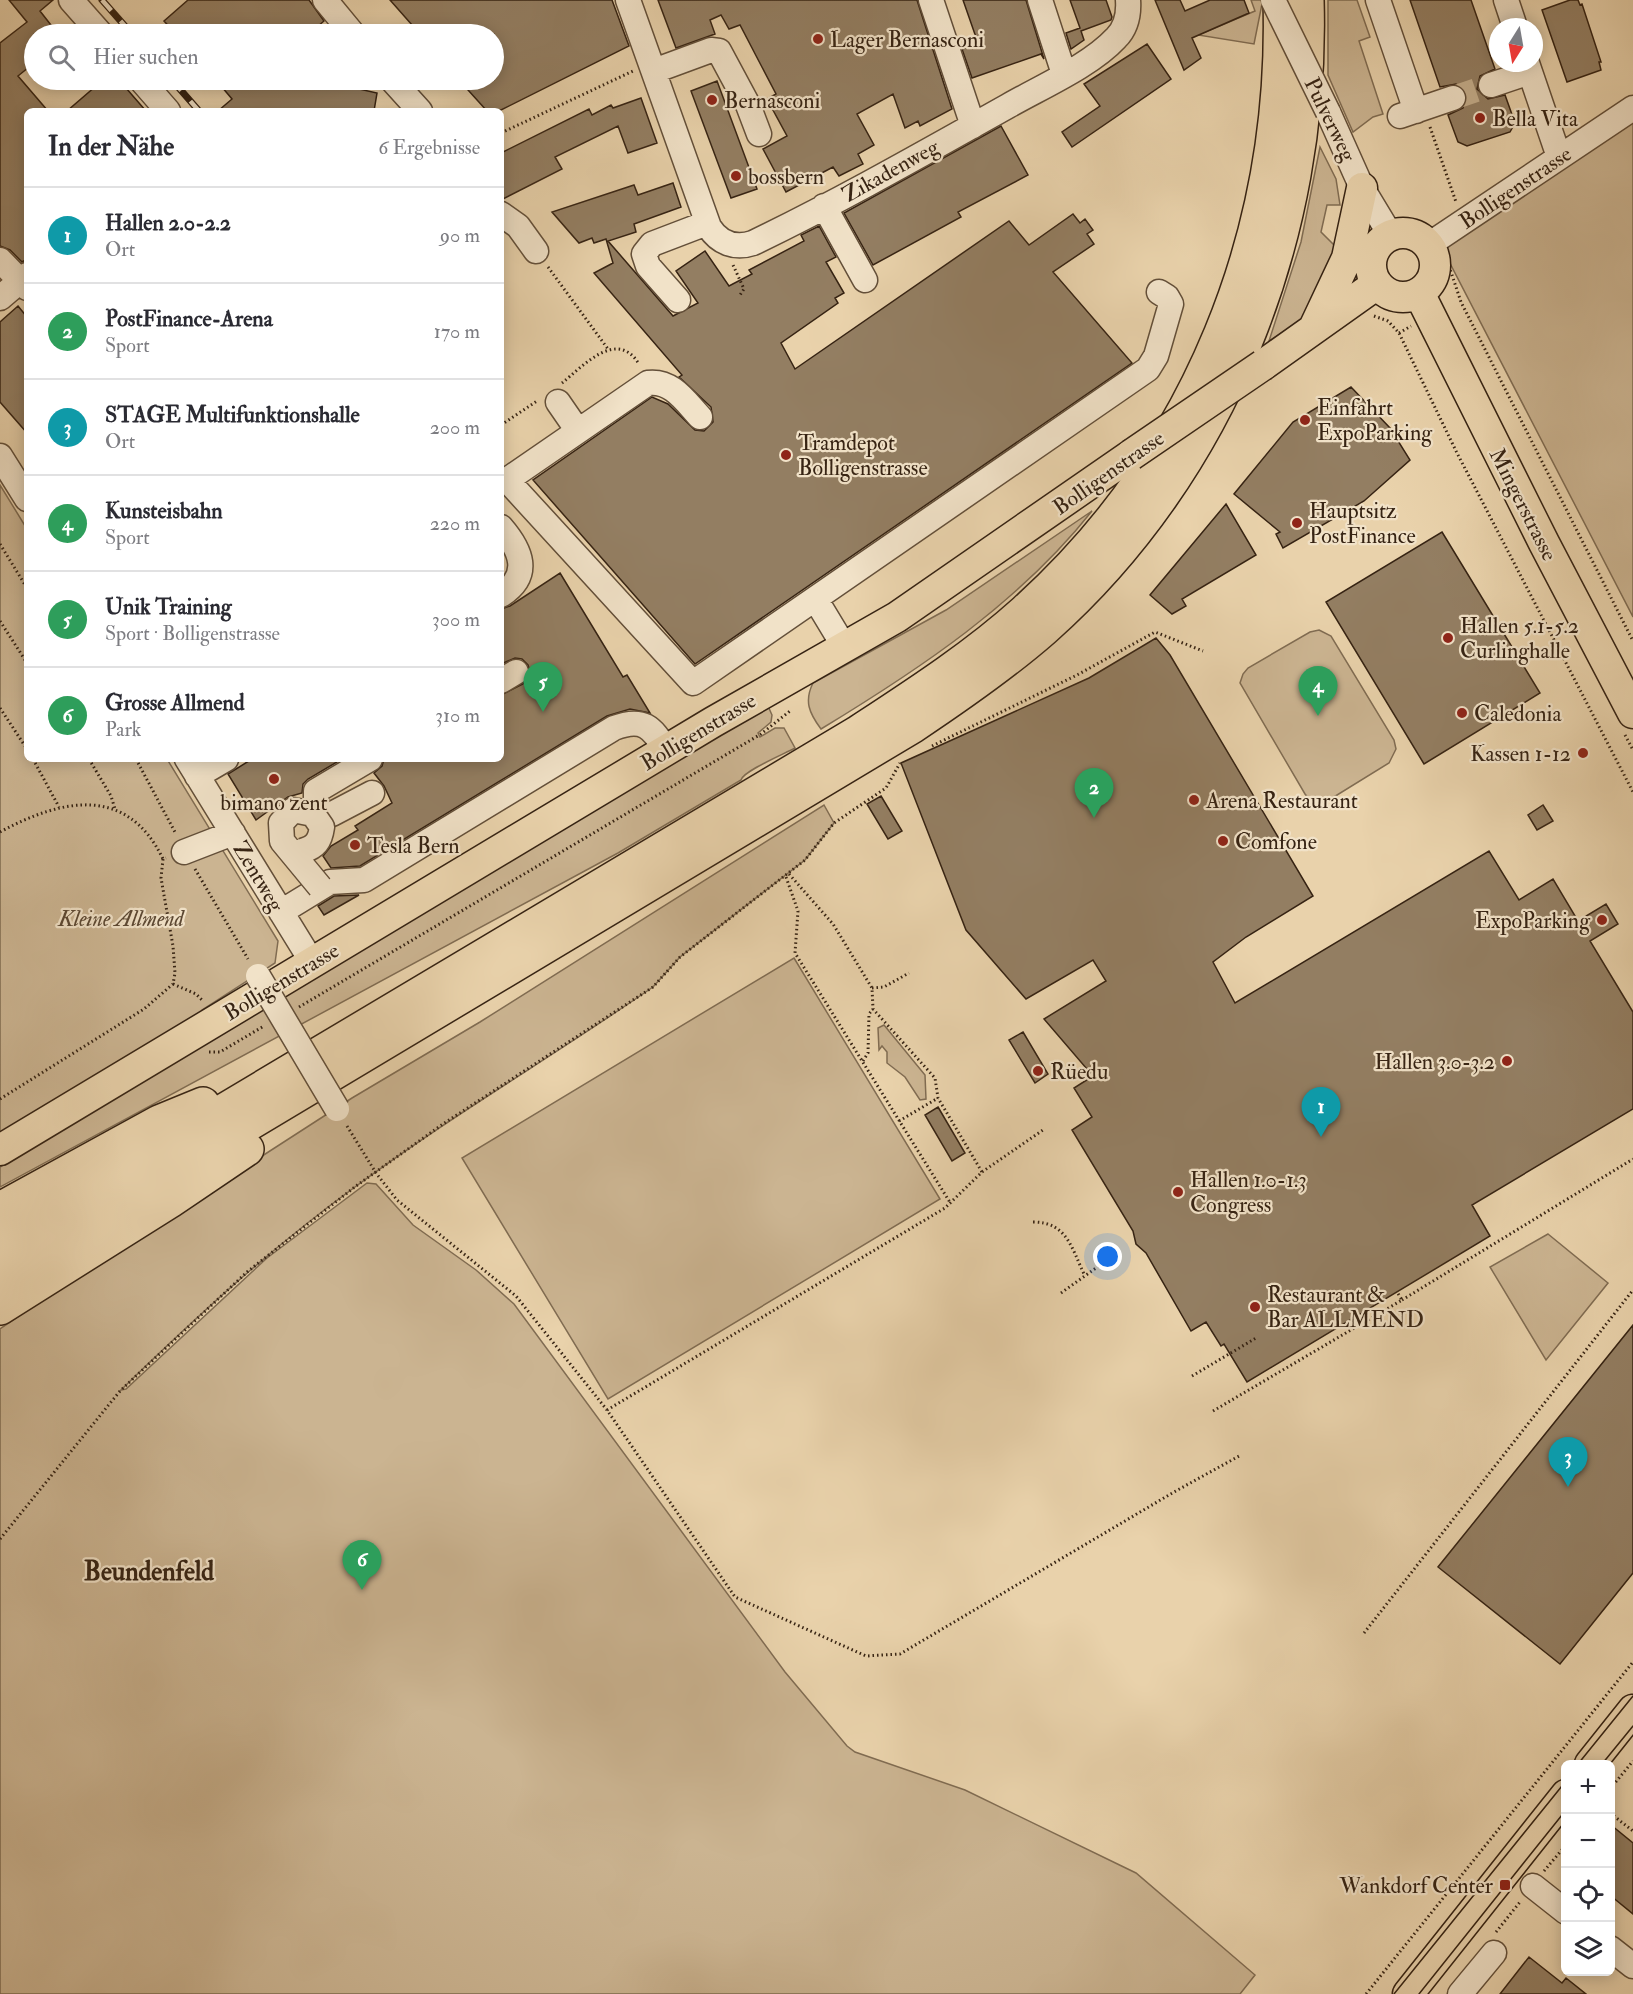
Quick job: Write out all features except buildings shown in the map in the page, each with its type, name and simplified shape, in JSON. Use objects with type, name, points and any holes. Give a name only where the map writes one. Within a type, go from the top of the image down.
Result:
[{"type":"highway","points":[[0,1244],[901,705],[990,641],[1026,610],[1091,544],[1148,470],[1176,425],[1212,356],[1248,260],[1270,170],[1281,82],[1280,0]]},
{"type":"highway","points":[[0,1273],[859,759],[950,702],[1045,628],[1112,559],[1171,483],[1220,403],[1258,314],[1281,239],[1295,175],[1306,87],[1307,0]]},
{"type":"highway","points":[[0,1308],[205,1179],[302,1112],[381,1046]]},
{"type":"highway","points":[[0,1209],[159,1122],[302,1064]]},
{"type":"main road","points":[[1314,328],[1347,258],[1362,188]]},
{"type":"main road","points":[[1391,236],[1414,236],[1439,248],[1434,258],[1434,273],[1419,293],[1406,297],[1394,296],[1377,284],[1371,271],[1372,257],[1379,244],[1391,236]]},
{"type":"main road","name":"Bolligenstrasse","points":[[0,1150],[666,750],[845,648],[926,597],[1377,284]]},
{"type":"main road","name":"Mingerstrasse","points":[[1419,293],[1544,543],[1633,713]]},
{"type":"main road","points":[[1593,1760],[1633,1710]]},
{"type":"main road","points":[[1408,1994],[1561,1801]]},
{"type":"street","points":[[71,0],[92,24]]},
{"type":"street","points":[[325,0],[345,24]]},
{"type":"street","points":[[628,0],[707,223],[717,237],[729,243]]},
{"type":"street","points":[[931,0],[973,126]]},
{"type":"street","points":[[1040,0],[1064,74]]},
{"type":"street","name":"Zikadenweg","points":[[729,243],[741,246],[753,243],[973,126],[1064,74],[1105,48],[1118,36],[1125,25],[1128,0]]},
{"type":"street","name":"Pulverweg","points":[[1273,0],[1362,188],[1391,236]]},
{"type":"street","points":[[1378,0],[1414,112],[1453,98]]},
{"type":"street","points":[[1506,0],[1512,18]]},
{"type":"street","points":[[653,67],[711,50],[719,51],[748,105],[759,134]]},
{"type":"street","points":[[1491,85],[1520,72]]},
{"type":"street","points":[[1530,72],[1559,157]]},
{"type":"street","points":[[150,90],[165,108]]},
{"type":"street","points":[[401,90],[417,108]]},
{"type":"street","name":"Bolligenstrasse","points":[[1439,248],[1559,157],[1633,108]]},
{"type":"street","points":[[824,206],[865,280]]},
{"type":"street","points":[[504,216],[518,226],[536,251]]},
{"type":"street","points":[[678,300],[648,266],[644,254],[652,244],[707,223]]},
{"type":"street","points":[[0,260],[24,282],[0,298]]},
{"type":"street","points":[[700,417],[665,384],[648,383],[507,480],[693,683],[1148,369],[1156,356],[1171,304],[1167,297],[1159,292]]},
{"type":"street","points":[[552,396],[578,431]]},
{"type":"street","points":[[0,456],[24,495]]},
{"type":"street","points":[[504,531],[516,546],[520,562],[516,581],[504,592]]},
{"type":"street","points":[[816,600],[845,648]]},
{"type":"street","points":[[281,912],[325,884],[364,880],[614,728],[630,723],[644,725],[653,730],[666,750]]},
{"type":"street","points":[[192,768],[215,762]]},
{"type":"street","points":[[365,762],[316,791],[324,814],[372,794]]},
{"type":"street","name":"Zentweg","points":[[192,768],[312,962]]},
{"type":"street","points":[[302,851],[318,842],[320,821],[308,811],[293,810],[281,823],[282,841],[325,884]]},
{"type":"street","points":[[174,855],[233,833]]},
{"type":"street","points":[[258,976],[337,1109]]},
{"type":"street","points":[[1533,1886],[1561,1908]]},
{"type":"street","points":[[1615,1951],[1633,1966]]},
{"type":"street","points":[[1461,1994],[1494,1953]]},
{"type":"path","points":[[504,132],[653,67]]},
{"type":"path","points":[[1414,112],[1456,202]]},
{"type":"path","points":[[729,243],[727,251],[744,289],[740,295]]},
{"type":"path","points":[[1439,248],[1450,269],[1461,302],[1633,641]]},
{"type":"path","points":[[536,251],[608,349]]},
{"type":"path","points":[[1366,315],[1388,321],[1399,333],[1457,453],[1633,792]]},
{"type":"path","points":[[504,423],[552,396],[599,352],[608,349],[631,353],[642,369],[642,386]]},
{"type":"path","points":[[0,544],[24,583]]},
{"type":"path","points":[[0,621],[24,658]]},
{"type":"path","points":[[923,750],[1077,675],[1155,632],[1203,651]]},
{"type":"path","points":[[0,708],[24,744]]},
{"type":"path","points":[[289,1012],[751,740],[790,711]]},
{"type":"path","points":[[0,1539],[120,1391],[247,1272],[443,1124],[653,987],[696,943],[787,875],[813,851],[834,823],[886,788],[900,763],[908,759]]},
{"type":"path","points":[[35,762],[59,807]]},
{"type":"path","points":[[91,762],[111,796],[115,809]]},
{"type":"path","points":[[137,762],[174,855],[258,976]]},
{"type":"path","points":[[0,832],[42,811],[59,807],[115,809],[174,855]]},
{"type":"path","points":[[0,1099],[144,1009],[173,984],[175,973],[173,946],[161,878],[174,855]]},
{"type":"path","points":[[787,875],[833,924],[872,988],[873,1009],[935,1078],[938,1098],[982,1172]]},
{"type":"path","points":[[787,875],[798,911],[795,953],[951,1204]]},
{"type":"path","points":[[872,988],[884,987],[909,973]]},
{"type":"path","points":[[173,984],[196,994],[206,1025],[207,1051],[215,1054],[269,1024]]},
{"type":"path","points":[[862,1062],[868,1053],[869,1014],[873,1009]]},
{"type":"path","points":[[899,1121],[938,1098]]},
{"type":"path","points":[[337,1109],[376,1173],[413,1216],[465,1253],[516,1296],[607,1410],[735,1597],[866,1656],[900,1654],[1174,1492],[1241,1455]]},
{"type":"path","points":[[607,1410],[951,1204],[982,1172],[1043,1130]]},
{"type":"path","points":[[1214,1411],[1633,1159]]},
{"type":"path","points":[[1033,1222],[1054,1225],[1064,1233],[1084,1276]]},
{"type":"path","points":[[1061,1293],[1117,1253]]},
{"type":"path","points":[[1364,1633],[1633,1290]]},
{"type":"path","points":[[1396,1292],[1402,1300]]},
{"type":"path","points":[[1192,1376],[1256,1338]]},
{"type":"path","points":[[1366,1994],[1633,1662]]},
{"type":"path","points":[[1615,1784],[1633,1761]]},
{"type":"path","points":[[1612,1814],[1633,1831]]},
{"type":"path","points":[[1533,1886],[1561,1851]]},
{"type":"green space","points":[[1251,0],[1261,0],[1262,4],[1254,44],[1198,35],[1255,11]]},
{"type":"green space","points":[[1328,0],[1357,0],[1370,37],[1359,41],[1383,114],[1373,117],[1353,132],[1328,75]]},
{"type":"green space","points":[[1633,120],[1633,617],[1441,246]]},
{"type":"green space","points":[[1320,147],[1336,179],[1340,205],[1327,205],[1321,232],[1337,248],[1315,306],[1299,322],[1269,341],[1301,242]]},
{"type":"green space","name":"Kleine Allmend","points":[[0,485],[24,524],[24,762],[169,762],[278,941],[275,963],[202,1010],[196,1020],[0,1142]]},
{"type":"green space","points":[[1092,511],[1033,575],[1000,605],[895,683],[821,729],[809,707],[810,689],[813,683],[946,610]]},
{"type":"green space","points":[[1319,630],[1331,636],[1394,740],[1396,749],[1389,763],[1322,802],[1313,801],[1305,794],[1240,683],[1248,668],[1310,632]]},
{"type":"green space","points":[[768,706],[772,715],[771,722],[758,733],[760,737],[775,728],[784,728],[795,748],[749,772],[741,780],[618,853],[0,1187],[0,1167],[195,1047]]},
{"type":"green space","points":[[824,805],[834,823],[805,860],[680,957],[653,987],[428,1135],[324,1210],[234,1284],[121,1390],[126,1389],[267,1258],[367,1183],[376,1184],[413,1225],[476,1270],[514,1304],[785,1672],[847,1746],[855,1752],[965,1790],[1136,1873],[1255,1975],[1240,1994],[0,1994],[0,1329],[101,1260],[352,1098],[480,1022]]},
{"type":"green space","points":[[794,958],[940,1199],[608,1399],[462,1158]]},
{"type":"green space","points":[[884,1025],[925,1075],[926,1099],[920,1100],[905,1077],[887,1063],[887,1052],[882,1046],[879,1050],[878,1028]]},
{"type":"green space","points":[[1548,1234],[1608,1283],[1546,1360],[1490,1267]]},
{"type":"tunnel","points":[[1453,98],[1491,85]]},
{"type":"tram line","points":[[1581,1760],[1633,1696]]},
{"type":"tram line","points":[[1605,1760],[1633,1726]]},
{"type":"tram line","points":[[1394,1994],[1561,1787]]},
{"type":"tram line","points":[[1419,1994],[1563,1814]]},
{"type":"railway","points":[[102,0],[123,24]]},
{"type":"railway","points":[[181,90],[196,108]]},
{"type":"place","name":"Lager Bernasconi","points":[[818,39]]},
{"type":"place","name":"Bernasconi","points":[[712,100]]},
{"type":"place","name":"Bella Vita","points":[[1480,118]]},
{"type":"place","name":"bossbern","points":[[736,176]]},
{"type":"place","name":"Einfahrt ExpoParking","points":[[1305,420]]},
{"type":"place","name":"Tramdepot Bolligenstrasse","points":[[786,455]]},
{"type":"place","name":"Hauptsitz PostFinance","points":[[1297,523]]},
{"type":"place","name":"Hallen 5.1-5.2 Curlinghalle","points":[[1448,638]]},
{"type":"place","name":"Unik Training","points":[[543,712]]},
{"type":"place","name":"Caledonia","points":[[1462,713]]},
{"type":"place","name":"Kunsteisbahn","points":[[1318,716]]},
{"type":"place","name":"Kassen 1-12","points":[[1583,753]]},
{"type":"place","name":"bimano zent","points":[[274,779]]},
{"type":"place","name":"Arena Restaurant","points":[[1194,800]]},
{"type":"place","name":"PostFinance-Arena","points":[[1094,818]]},
{"type":"place","name":"Comfone","points":[[1223,841]]},
{"type":"place","name":"Tesla Bern","points":[[355,845]]},
{"type":"place","name":"ExpoParking","points":[[1602,920]]},
{"type":"place","name":"Hallen 3.0-3.2","points":[[1507,1061]]},
{"type":"place","name":"Rüedu","points":[[1038,1071]]},
{"type":"place","name":"Hallen 2.0-2.2","points":[[1321,1137]]},
{"type":"place","name":"Hallen 1.0-1.3 Congress","points":[[1178,1192]]},
{"type":"place","name":"Restaurant & Bar ALLMEND","points":[[1255,1307]]},
{"type":"place","name":"STAGE Multifunktionshalle","points":[[1568,1487]]},
{"type":"place","name":"Grosse Allmend","points":[[362,1590]]},
{"type":"place","name":"Wankdorf Center","points":[[1505,1885]]},
{"type":"district","name":"Beundenfeld","points":[[149,1571]]}]
